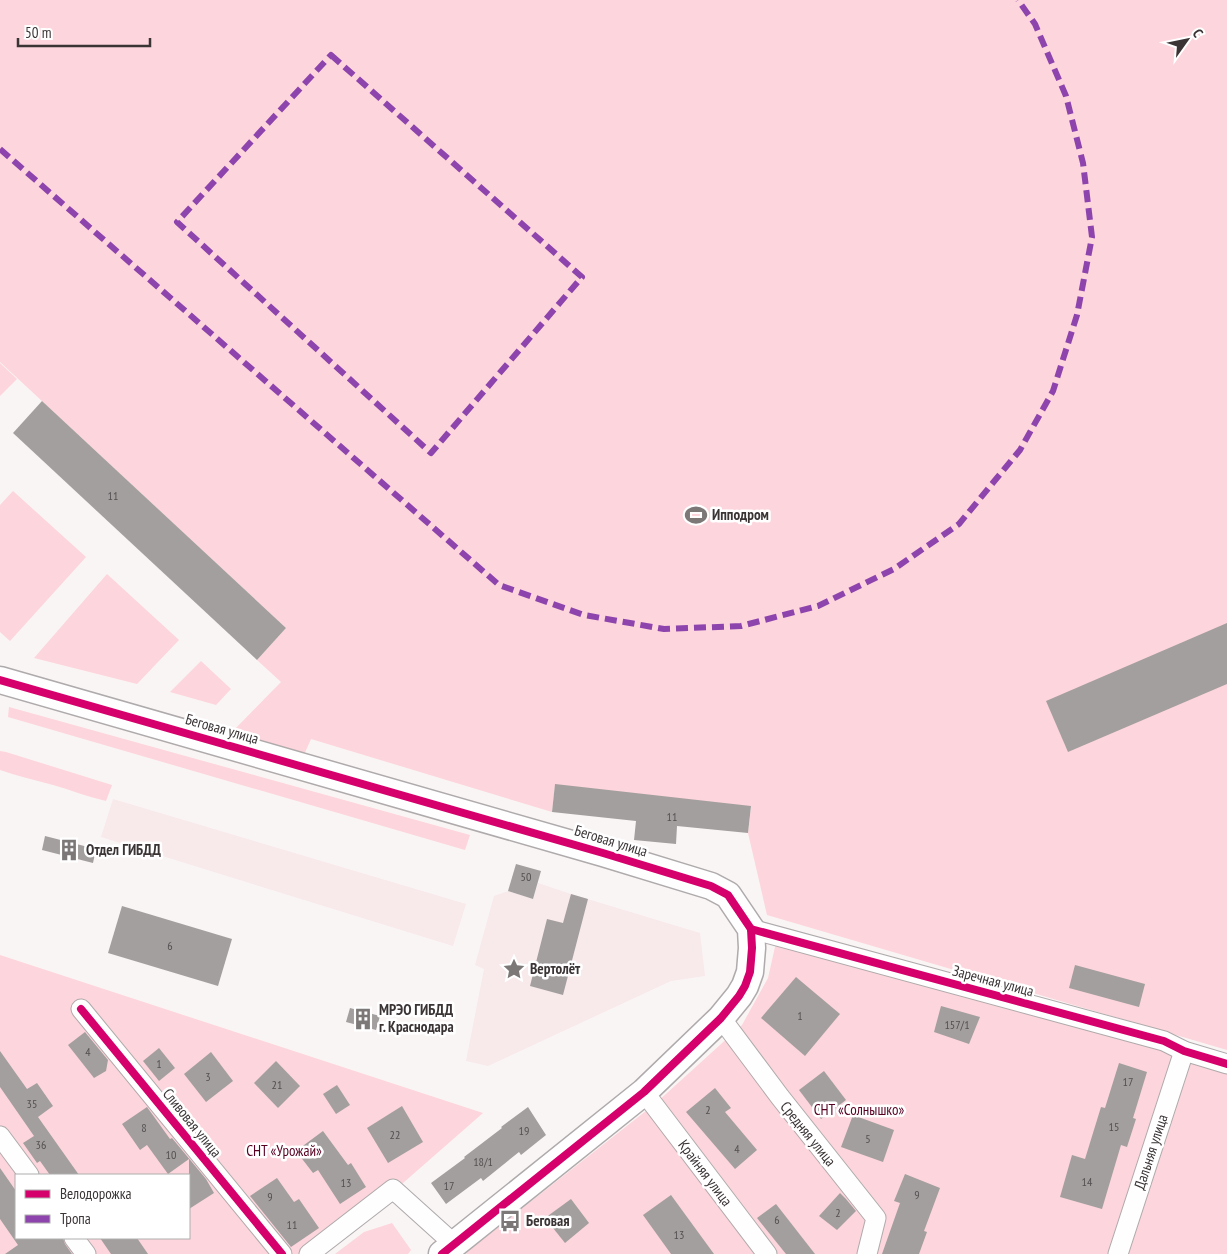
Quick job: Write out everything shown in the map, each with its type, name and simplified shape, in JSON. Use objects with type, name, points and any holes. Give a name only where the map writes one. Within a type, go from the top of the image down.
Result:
[{"type":"street","name":"Беговая улица","points":[[0,680],[594,850],[711,886],[728,895],[751,929]]},
{"type":"street","points":[[308,1254],[393,1189],[448,1249],[644,1092],[721,1018],[739,996],[750,972],[751,929]]},
{"type":"street","name":"Заречная улица","points":[[751,929],[1164,1041],[1184,1051],[1227,1064]]},
{"type":"street","name":"Сливовая улица","points":[[80,1010],[282,1254]]},
{"type":"street","name":"Средняя улица","points":[[721,1018],[780,1097],[876,1218],[867,1254]]},
{"type":"street","name":"Дальняя улица","points":[[1118,1254],[1184,1051]]},
{"type":"street","name":"Крайняя улица","points":[[644,1092],[767,1254]]},
{"type":"street","points":[[0,1136],[28,1174]]},
{"type":"street","points":[[75,1239],[86,1254]]},
{"type":"shaded area","points":[[113,799],[466,904],[453,946],[101,837]]},
{"type":"shaded area","points":[[538,883],[700,933],[705,976],[671,981],[488,1066],[466,1061],[484,969],[475,965],[494,896],[508,891],[533,899]]},
{"type":"green space","name":"Ипподром","points":[[0,0],[1227,0],[1227,1050],[767,915],[748,833],[751,807],[555,785],[552,812],[311,739],[303,757],[229,735],[281,682],[257,660],[286,628],[0,362]]},
{"type":"green space","points":[[0,363],[17,379],[0,396]]},
{"type":"green space","points":[[13,491],[86,557],[10,641],[0,632],[0,505]]},
{"type":"green space","points":[[107,574],[179,640],[137,684],[34,658]]},
{"type":"green space","points":[[201,661],[231,689],[216,705],[170,692]]},
{"type":"green space","points":[[9,707],[470,835],[465,850],[8,717]]},
{"type":"green space","points":[[0,751],[112,785],[106,801],[0,770]]},
{"type":"green space","name":"СНТ «Солнышко»","points":[[777,938],[1227,1067],[1227,1254],[466,1254],[656,1103],[742,1025],[768,978]]},
{"type":"green space","name":"СНТ «Урожай»","points":[[0,955],[483,1113],[395,1190],[309,1254],[0,1254]]},
{"type":"green space","points":[[392,1223],[411,1250],[408,1254],[335,1254],[364,1232]]},
{"type":"building","points":[[42,401],[286,628],[257,660],[13,433]]},
{"type":"building","points":[[1227,623],[1227,684],[1068,752],[1046,701]]},
{"type":"building","points":[[555,784],[751,806],[748,833],[677,826],[676,844],[634,840],[636,821],[552,812]]},
{"type":"building","name":"Отдел ГИБДД","points":[[45,836],[96,849],[93,863],[42,850]]},
{"type":"building","points":[[516,864],[541,871],[533,899],[508,891]]},
{"type":"building","points":[[571,894],[588,899],[563,995],[530,986],[547,919],[563,923]]},
{"type":"building","points":[[122,906],[232,939],[218,986],[108,953]]},
{"type":"building","points":[[1075,965],[1145,984],[1139,1007],[1069,988]]},
{"type":"building","points":[[796,977],[840,1014],[805,1056],[761,1018]]},
{"type":"building","points":[[941,1006],[980,1017],[969,1044],[934,1032]]},
{"type":"building","name":"МРЭО ГИБДД г. Краснодара","points":[[350,1008],[380,1016],[376,1030],[346,1022]]},
{"type":"building","points":[[85,1032],[108,1060],[106,1071],[94,1078],[68,1045]]},
{"type":"building","points":[[159,1048],[175,1068],[159,1081],[143,1061]]},
{"type":"building","points":[[0,1051],[27,1089],[37,1083],[53,1106],[38,1117],[78,1174],[49,1174],[40,1161],[37,1163],[23,1143],[34,1136],[0,1087]]},
{"type":"building","points":[[211,1052],[233,1081],[206,1102],[184,1074]]},
{"type":"building","points":[[276,1061],[300,1086],[278,1108],[254,1083]]},
{"type":"building","points":[[1119,1063],[1147,1072],[1133,1118],[1136,1119],[1127,1147],[1121,1145],[1102,1209],[1060,1197],[1072,1155],[1085,1159],[1101,1107],[1105,1108]]},
{"type":"building","points":[[824,1071],[846,1100],[821,1119],[799,1090]]},
{"type":"building","points":[[337,1085],[350,1105],[336,1114],[323,1094]]},
{"type":"building","points":[[715,1088],[731,1108],[725,1112],[757,1150],[735,1169],[686,1112]]},
{"type":"building","points":[[402,1106],[423,1142],[388,1163],[367,1128]]},
{"type":"building","points":[[147,1107],[170,1139],[172,1138],[206,1179],[214,1193],[190,1208],[189,1159],[168,1174],[147,1145],[140,1150],[122,1124]]},
{"type":"building","points":[[528,1107],[546,1135],[521,1155],[519,1152],[483,1181],[481,1178],[446,1204],[431,1183]]},
{"type":"building","points":[[853,1115],[894,1130],[883,1162],[841,1147]]},
{"type":"building","points":[[323,1131],[348,1165],[351,1163],[366,1187],[340,1204],[318,1170],[313,1173],[296,1151]]},
{"type":"building","points":[[0,1168],[15,1190],[15,1239],[63,1239],[72,1254],[5,1254],[18,1245],[0,1219]]},
{"type":"building","points":[[905,1174],[940,1188],[924,1231],[927,1232],[919,1254],[882,1254],[900,1203],[894,1201]]},
{"type":"building","points":[[277,1178],[294,1202],[299,1199],[319,1228],[291,1247],[250,1196]]},
{"type":"building","points":[[840,1193],[856,1211],[837,1230],[819,1216]]},
{"type":"building","points":[[671,1195],[714,1254],[671,1254],[643,1215]]},
{"type":"building","points":[[571,1199],[589,1223],[565,1243],[545,1218]]},
{"type":"building","points":[[776,1204],[815,1254],[786,1254],[757,1218]]},
{"type":"building","points":[[101,1239],[138,1239],[148,1254],[111,1254]]},
{"type":"marked path","points":[[0,149],[499,585],[584,615],[664,629],[741,626],[818,606],[894,569],[959,524],[1020,450],[1053,391],[1077,315],[1092,237],[1083,163],[1066,96],[1035,24],[1018,0]]},
{"type":"marked path","points":[[331,55],[582,277],[431,453],[177,222],[331,55]]},
{"type":"cycle path","points":[[0,680],[603,853],[711,886],[728,895],[751,929],[750,972],[739,996],[721,1018],[644,1092],[442,1254]]},
{"type":"cycle path","points":[[751,929],[1164,1041],[1184,1051],[1227,1064]]},
{"type":"cycle path","points":[[81,1009],[282,1254]]},
{"type":"place","name":"Ипподром","points":[[696,515]]},
{"type":"place","name":"Отдел ГИБДД","points":[[69,850]]},
{"type":"place","name":"Вертолёт","points":[[514,969]]},
{"type":"place","name":"МРЭО ГИБДД г. Краснодара","points":[[363,1019]]},
{"type":"place","name":"Беговая","points":[[510,1221]]}]
